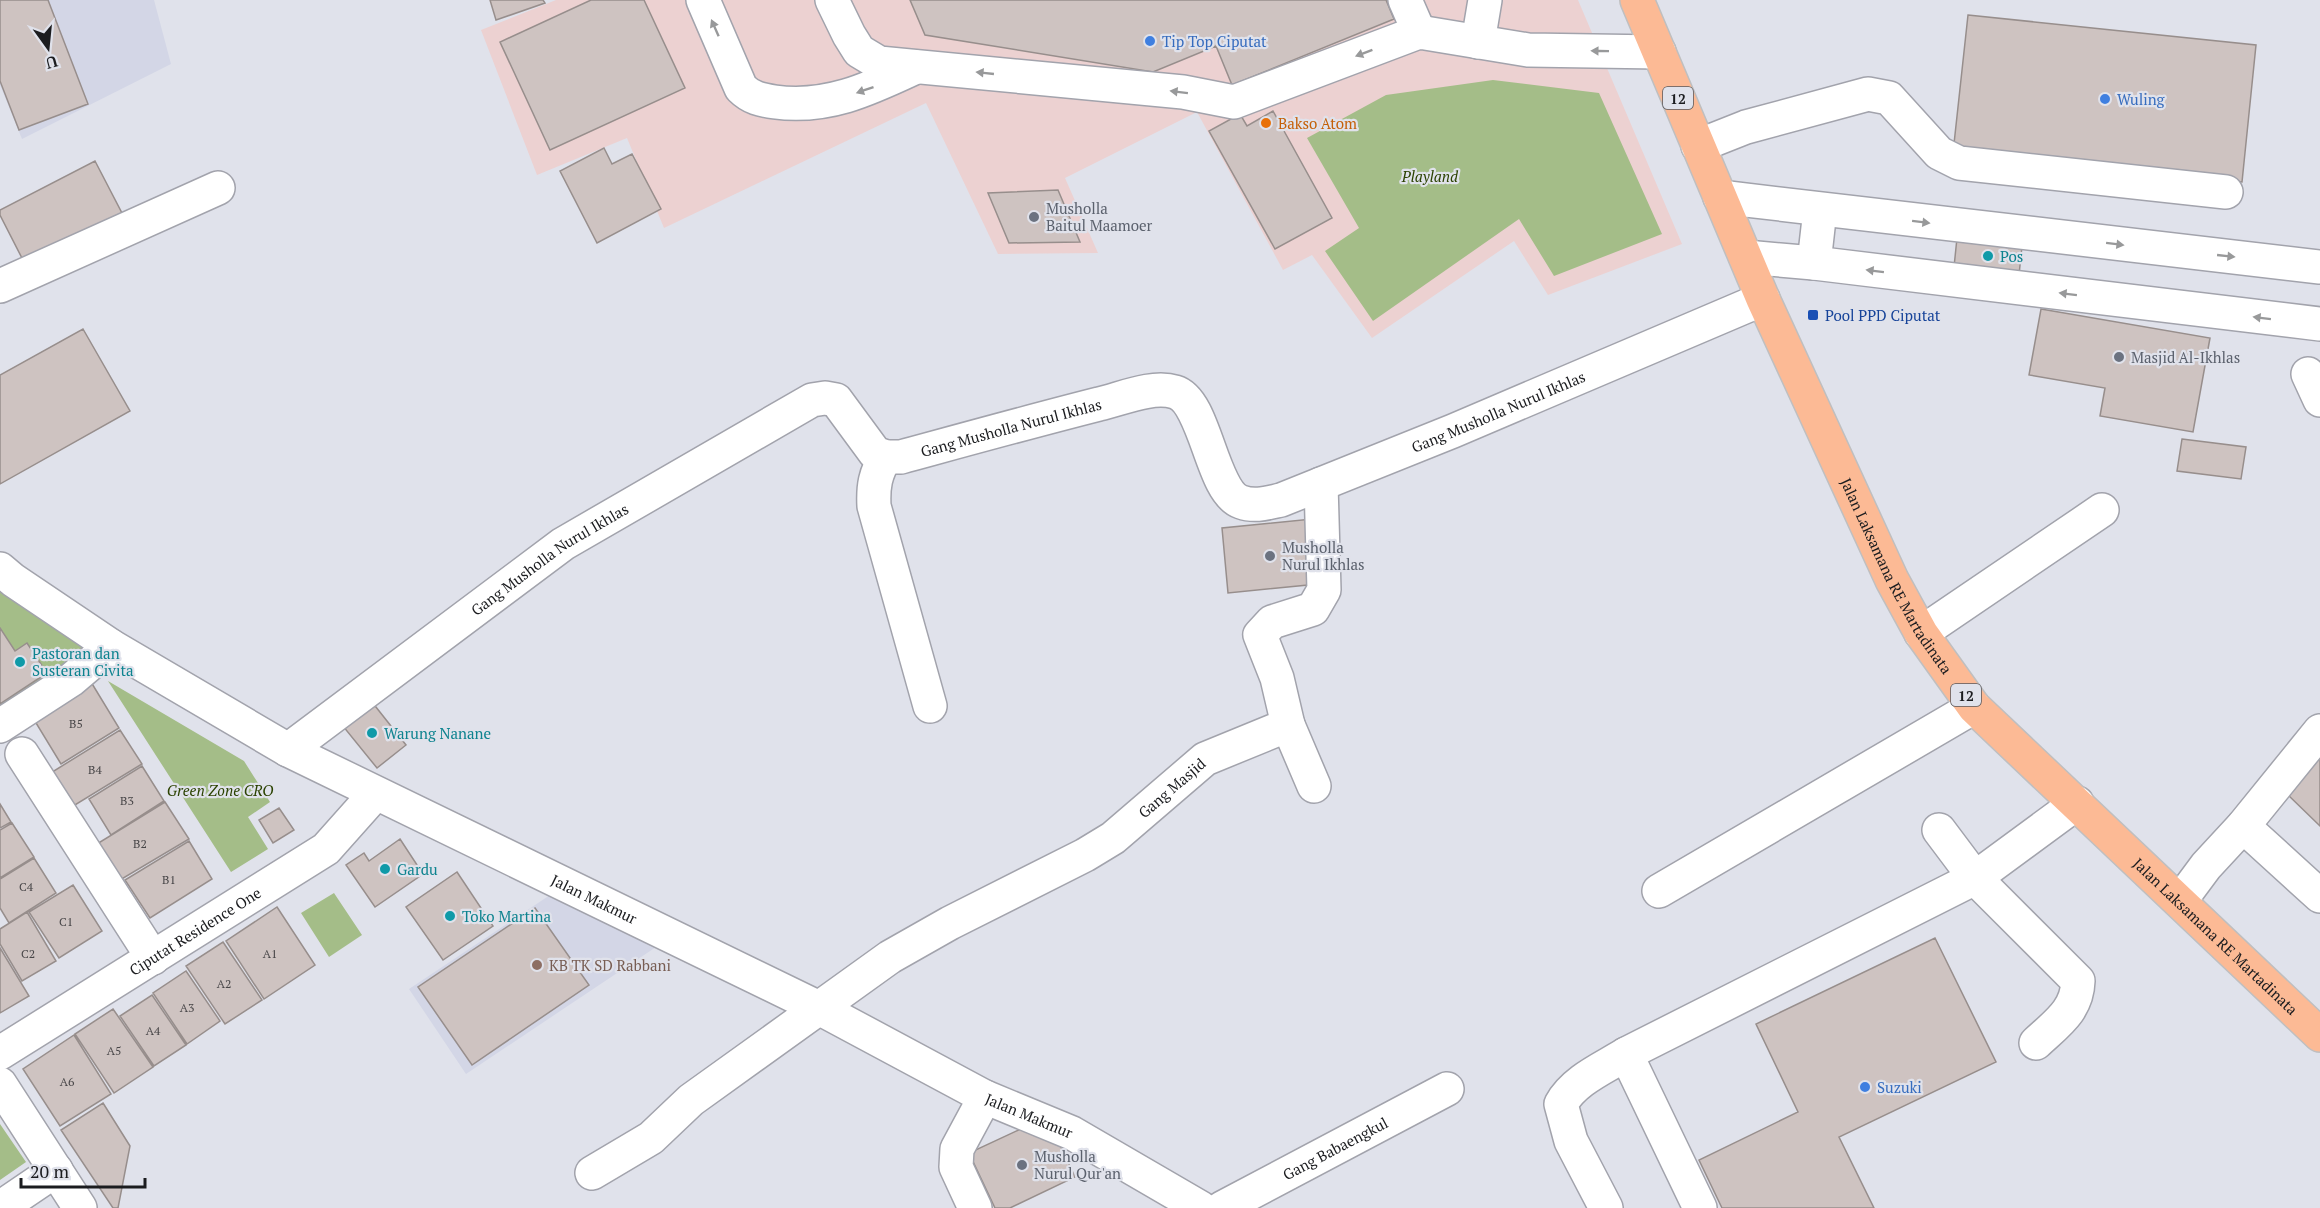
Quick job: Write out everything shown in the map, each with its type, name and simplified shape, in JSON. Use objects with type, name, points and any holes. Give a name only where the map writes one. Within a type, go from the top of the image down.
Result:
[{"type":"highway","name":"Jalan Laksamana RE Martadinata","points":[[1637,0],[1763,299],[1892,580],[1921,633],[1974,707],[2320,1035]]},
{"type":"street","points":[[703,0],[741,88],[749,96],[790,104],[831,101],[874,87],[918,66]]},
{"type":"street","points":[[832,0],[859,51],[879,63],[1183,92],[1234,102],[1419,32],[1528,50],[1659,52]]},
{"type":"street","points":[[1405,0],[1419,32]]},
{"type":"street","points":[[1478,42],[1485,0]]},
{"type":"street","points":[[1698,146],[1746,127],[1868,94],[1888,98],[1939,153],[1959,163],[2226,192]]},
{"type":"street","points":[[0,286],[218,188]]},
{"type":"street","points":[[1720,197],[2320,267]]},
{"type":"street","points":[[1814,263],[1820,210]]},
{"type":"street","points":[[1746,257],[1814,263],[2320,324]]},
{"type":"street","name":"Gang Musholla Nurul Ikhlas","points":[[288,750],[563,544],[812,400],[825,398],[836,400],[875,453],[886,457],[901,458],[1041,418],[1154,390],[1176,392],[1190,403],[1225,486],[1238,501],[1257,505],[1281,500],[1453,431],[1763,299]]},
{"type":"street","points":[[886,457],[879,468],[873,487],[874,507],[930,706]]},
{"type":"street","points":[[1314,786],[1288,725],[1277,678],[1260,635],[1272,622],[1314,609],[1324,590],[1321,484]]},
{"type":"street","points":[[1921,633],[2102,510]]},
{"type":"street","name":"Jalan Makmur","points":[[0,569],[111,646],[288,750],[817,1007],[986,1097],[1072,1133],[1201,1208]]},
{"type":"street","points":[[0,726],[71,680],[111,646]]},
{"type":"street","points":[[1659,891],[1974,707]]},
{"type":"street","name":"Gang Masjid","points":[[592,1173],[651,1138],[691,1100],[817,1007],[890,957],[1085,855],[1113,838],[1205,759],[1288,725]]},
{"type":"street","points":[[2180,902],[2206,866],[2243,826],[2320,731]]},
{"type":"street","points":[[22,754],[153,958]]},
{"type":"street","name":"Ciputat Residence One","points":[[0,1053],[327,849],[375,794]]},
{"type":"street","points":[[1606,1208],[1571,1141],[1561,1104],[1566,1095],[1582,1081],[1626,1054],[1975,878],[2077,803]]},
{"type":"street","points":[[2243,826],[2320,896]]},
{"type":"street","points":[[1939,830],[1975,878],[2078,981],[2078,995],[2068,1013],[2036,1043]]},
{"type":"street","points":[[1626,1054],[1700,1208]]},
{"type":"street","points":[[0,1084],[80,1208]]},
{"type":"street","name":"Gang Babaengkul","points":[[1222,1208],[1447,1089]]},
{"type":"street","points":[[975,1208],[956,1167],[957,1149],[986,1097]]},
{"type":"street","points":[[0,1208],[56,1170]]},
{"type":"shaded area","points":[[0,0],[154,0],[171,64],[22,139],[0,85]]},
{"type":"shaded area","points":[[556,0],[1578,0],[1682,244],[1548,295],[1514,241],[1372,338],[1312,255],[1283,270],[1197,112],[1065,178],[1098,253],[998,254],[926,103],[664,228],[627,138],[537,175],[481,30]]},
{"type":"shaded area","name":"KB TK SD Rabbani","points":[[559,889],[665,941],[466,1074],[409,989]]},
{"type":"green space","name":"Playland","points":[[1493,80],[1599,93],[1662,234],[1554,276],[1519,219],[1373,321],[1325,251],[1359,228],[1307,138],[1386,95]]},
{"type":"green space","points":[[0,587],[99,657],[0,720]]},
{"type":"green space","name":"Green Zone CRO","points":[[108,681],[244,761],[270,802],[248,817],[268,849],[231,872]]},
{"type":"green space","points":[[334,893],[362,935],[329,957],[301,913]]},
{"type":"green space","points":[[0,1124],[26,1162],[0,1180]]},
{"type":"building","points":[[0,0],[48,0],[88,104],[19,130],[0,81]]},
{"type":"building","points":[[490,0],[543,0],[545,3],[496,20]]},
{"type":"building","points":[[591,0],[644,0],[685,88],[550,150],[500,42]]},
{"type":"building","name":"Tip Top Ciputat","points":[[910,0],[1386,0],[1394,19],[1232,85],[1216,46],[1153,72],[925,35]]},
{"type":"building","name":"Wuling","points":[[1968,15],[2256,45],[2242,182],[1953,153]]},
{"type":"building","points":[[1273,111],[1332,218],[1275,249],[1209,131],[1240,114],[1247,126]]},
{"type":"building","points":[[604,148],[612,164],[632,154],[661,209],[597,243],[560,171]]},
{"type":"building","points":[[95,161],[124,217],[26,266],[0,215],[0,210]]},
{"type":"building","name":"Musholla Baitul Maamoer","points":[[1058,190],[1080,242],[1009,243],[988,193]]},
{"type":"building","name":"Pos","points":[[1957,238],[2022,246],[2019,275],[1954,267]]},
{"type":"building","name":"Masjid Al-Ikhlas","points":[[2041,309],[2210,338],[2193,432],[2100,416],[2105,388],[2029,375]]},
{"type":"building","points":[[83,329],[130,411],[0,484],[0,375]]},
{"type":"building","points":[[2182,439],[2246,447],[2241,479],[2177,471]]},
{"type":"building","name":"Musholla Nurul Ikhlas","points":[[1312,519],[1318,584],[1228,593],[1222,528]]},
{"type":"building","name":"Pastoran dan Susteran Civita","points":[[0,628],[15,651],[27,643],[47,673],[0,704]]},
{"type":"building","points":[[91,682],[119,728],[61,764],[33,718]]},
{"type":"building","name":"Warung Nanane","points":[[368,697],[406,745],[377,768],[338,720]]},
{"type":"building","points":[[120,730],[142,764],[70,808],[49,774]]},
{"type":"building","points":[[2320,757],[2320,826],[2286,793]]},
{"type":"building","points":[[142,766],[164,801],[111,835],[89,799]]},
{"type":"building","points":[[165,802],[189,839],[115,883],[92,847]]},
{"type":"building","points":[[0,804],[11,822],[0,828]]},
{"type":"building","points":[[279,808],[294,830],[273,843],[259,820]]},
{"type":"building","points":[[12,823],[34,857],[0,878],[0,830]]},
{"type":"building","name":"Gardu","points":[[400,839],[423,874],[375,907],[346,865],[364,853],[369,861]]},
{"type":"building","points":[[189,841],[212,879],[150,918],[125,880]]},
{"type":"building","points":[[34,858],[56,893],[9,923],[0,908],[0,879]]},
{"type":"building","name":"Toko Martina","points":[[457,872],[493,926],[443,960],[406,907]]},
{"type":"building","points":[[73,885],[102,931],[59,958],[29,912]]},
{"type":"building","points":[[277,907],[315,965],[264,999],[226,941]]},
{"type":"building","name":"KB TK SD Rabbani","points":[[535,908],[589,985],[472,1065],[418,987]]},
{"type":"building","points":[[27,912],[56,961],[22,981],[0,944],[0,929]]},
{"type":"building","name":"Suzuki","points":[[1935,938],[1996,1062],[1839,1137],[1874,1208],[1722,1208],[1699,1160],[1798,1112],[1756,1024]]},
{"type":"building","points":[[223,942],[262,1000],[225,1024],[186,966]]},
{"type":"building","points":[[0,948],[29,996],[0,1013]]},
{"type":"building","points":[[186,971],[220,1021],[187,1044],[153,993]]},
{"type":"building","points":[[152,995],[186,1045],[154,1066],[120,1016]]},
{"type":"building","points":[[113,1009],[153,1067],[114,1093],[75,1034]]},
{"type":"building","points":[[74,1035],[111,1094],[60,1126],[23,1069]]},
{"type":"building","points":[[103,1103],[130,1146],[118,1208],[113,1208],[61,1130]]},
{"type":"building","name":"Musholla Nurul Qur'an","points":[[1025,1127],[1060,1145],[1075,1177],[1010,1208],[995,1208],[969,1153]]},
{"type":"place","name":"Tip Top Ciputat","points":[[1150,41]]},
{"type":"place","name":"Wuling","points":[[2105,99]]},
{"type":"place","name":"Bakso Atom","points":[[1266,123]]},
{"type":"place","name":"Musholla Baitul Maamoer","points":[[1034,217]]},
{"type":"place","name":"Pos","points":[[1988,256]]},
{"type":"place","name":"Pool PPD Ciputat","points":[[1813,315]]},
{"type":"place","name":"Masjid Al-Ikhlas","points":[[2119,357]]},
{"type":"place","name":"Musholla Nurul Ikhlas","points":[[1270,556]]},
{"type":"place","name":"Pastoran dan Susteran Civita","points":[[20,662]]},
{"type":"place","name":"Warung Nanane","points":[[372,733]]},
{"type":"place","name":"Gardu","points":[[385,869]]},
{"type":"place","name":"Toko Martina","points":[[450,916]]},
{"type":"place","name":"KB TK SD Rabbani","points":[[537,965]]},
{"type":"place","name":"Suzuki","points":[[1865,1087]]},
{"type":"place","name":"Musholla Nurul Qur'an","points":[[1022,1165]]}]
